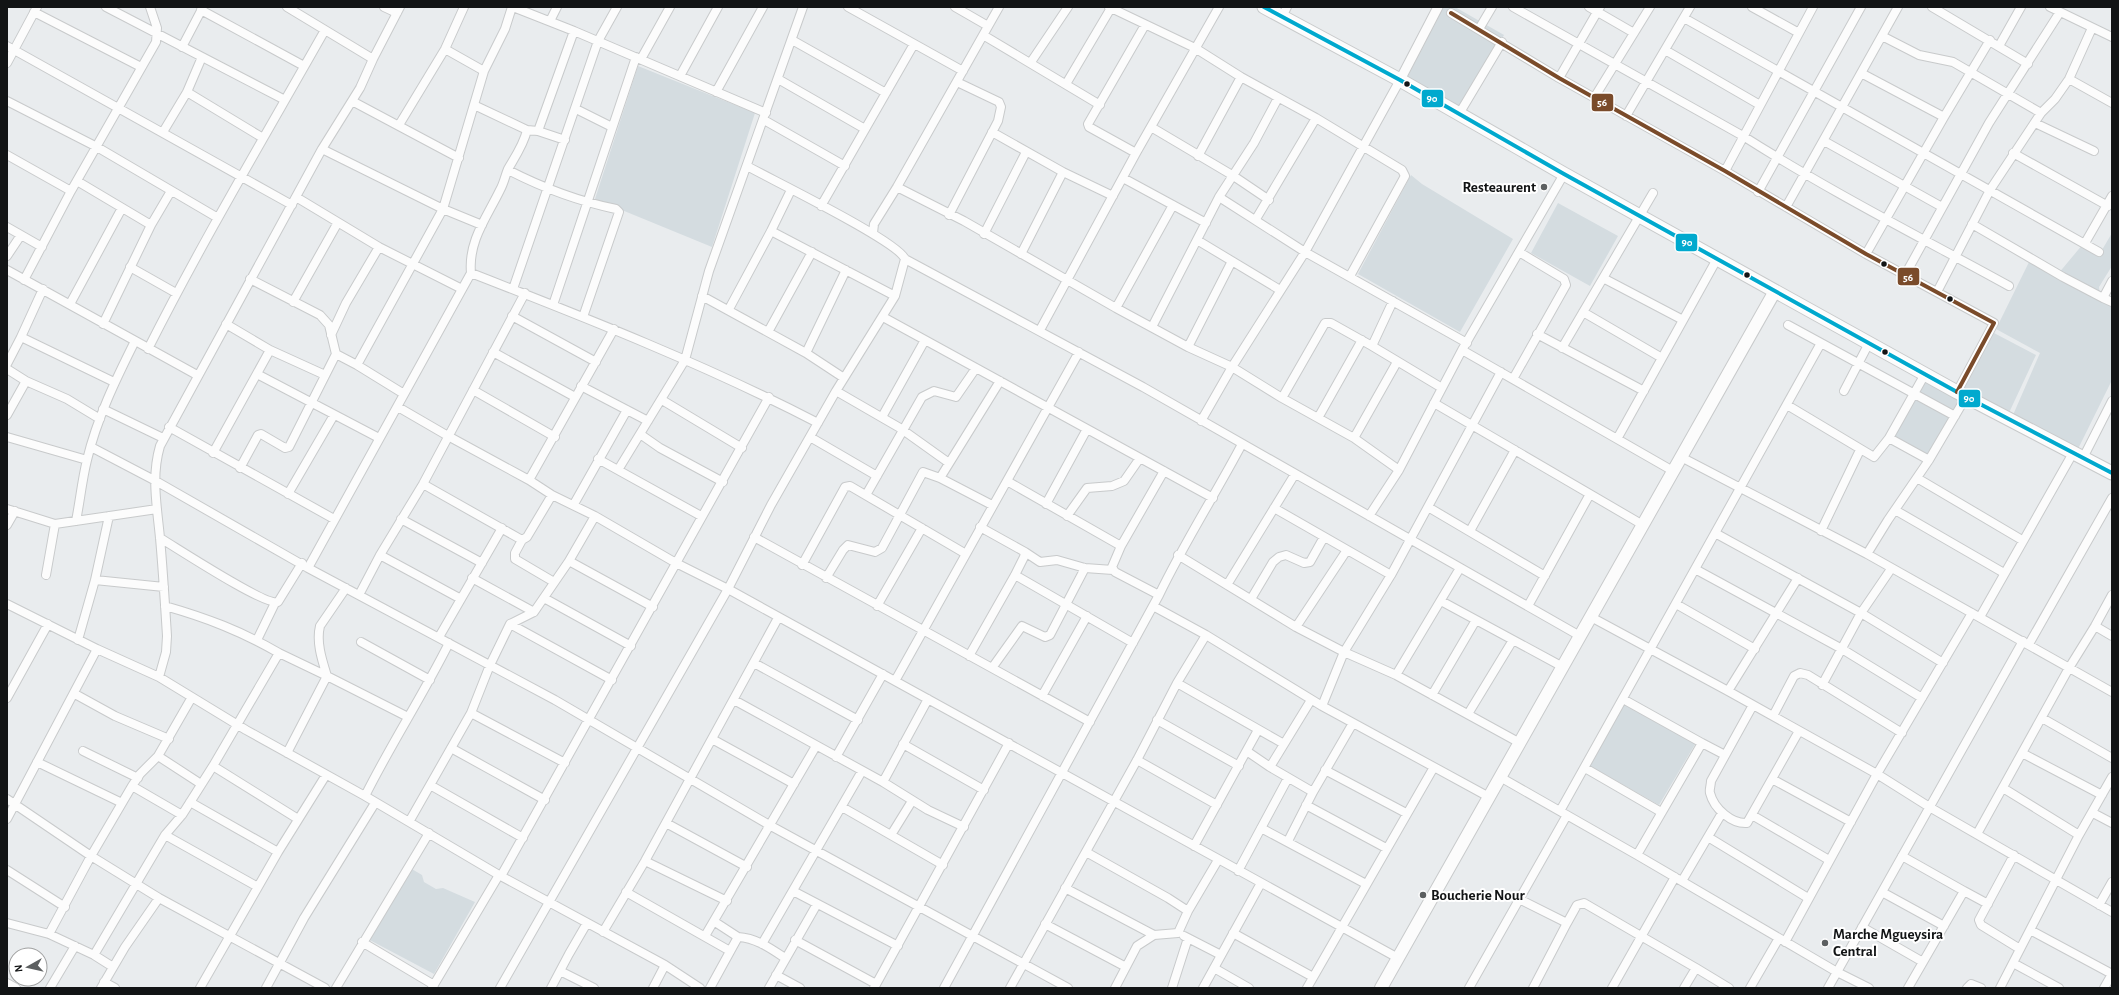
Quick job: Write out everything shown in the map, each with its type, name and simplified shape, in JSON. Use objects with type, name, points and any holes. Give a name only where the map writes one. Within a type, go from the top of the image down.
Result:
[{"type":"highway","points":[[1264,7],[1284,12],[1564,174],[1961,394],[2112,473]]},
{"type":"main road","points":[[1381,988],[1775,291]]},
{"type":"street","points":[[106,7],[157,35],[285,100]]},
{"type":"street","points":[[24,280],[71,191],[156,42],[156,23],[150,7]]},
{"type":"street","points":[[287,7],[373,59]]},
{"type":"street","points":[[159,677],[166,652],[165,606],[154,480],[155,462],[163,438],[322,149],[360,88],[398,10],[384,7]]},
{"type":"street","points":[[399,125],[445,49],[464,7]]},
{"type":"street","points":[[357,365],[443,209],[484,71],[505,29],[513,7],[598,41],[716,92],[765,116],[845,166]]},
{"type":"street","points":[[550,21],[558,7]]},
{"type":"street","points":[[513,289],[576,109],[598,41],[617,7]]},
{"type":"street","points":[[553,305],[612,127],[638,58],[670,7]]},
{"type":"street","points":[[680,76],[718,7]]},
{"type":"street","points":[[716,92],[763,7]]},
{"type":"street","points":[[618,470],[685,360],[709,272],[803,7]]},
{"type":"street","points":[[849,7],[963,72]]},
{"type":"street","points":[[955,7],[988,26]]},
{"type":"street","points":[[873,233],[874,224],[897,187],[999,7]]},
{"type":"street","points":[[1031,62],[1068,7]]},
{"type":"street","points":[[1040,330],[1068,282],[1136,153],[1194,48],[1219,7]]},
{"type":"street","points":[[1201,421],[1232,367],[1305,252],[1400,80],[1438,7]]},
{"type":"street","points":[[1479,29],[1492,7]]},
{"type":"street","points":[[1513,7],[1578,45],[1743,136],[1777,158],[1886,220],[2009,286]]},
{"type":"street","points":[[1589,7],[1598,10],[1634,33]]},
{"type":"street","points":[[1594,98],[1650,7]]},
{"type":"street","points":[[1626,116],[1690,7]]},
{"type":"street","points":[[1752,7],[1798,33]]},
{"type":"street","points":[[1725,171],[1813,7]]},
{"type":"street","points":[[1758,192],[1861,7]]},
{"type":"street","points":[[1786,207],[1898,7]]},
{"type":"street","points":[[1932,7],[1990,40],[2028,64]]},
{"type":"street","points":[[2000,46],[2021,7]]},
{"type":"street","points":[[2050,7],[2112,37]]},
{"type":"street","points":[[182,47],[202,8],[304,66]]},
{"type":"street","points":[[1066,84],[1110,8],[1145,25],[1169,34],[1241,78],[1316,118],[1402,170],[1405,176],[1350,276]]},
{"type":"street","points":[[7,63],[10,48],[36,10],[141,67]]},
{"type":"street","points":[[1559,78],[1598,10]]},
{"type":"street","points":[[1451,12],[1559,78],[1725,171],[1758,192],[1866,254],[1994,323],[1961,394],[1955,416],[1930,460],[1895,510],[1867,554]]},
{"type":"street","points":[[1905,275],[1961,173],[2007,94],[2028,64],[2060,12]]},
{"type":"street","points":[[1684,18],[2099,252]]},
{"type":"street","points":[[1136,153],[1088,126],[1145,25]]},
{"type":"street","points":[[1937,292],[1990,190],[2013,153],[2041,113],[2055,99],[2069,79],[2092,28]]},
{"type":"street","points":[[148,349],[176,293],[325,30]]},
{"type":"street","points":[[538,131],[574,31]]},
{"type":"street","points":[[983,35],[1031,62],[1100,105]]},
{"type":"street","points":[[1882,36],[1919,55],[1953,62],[2041,113]]},
{"type":"street","points":[[792,40],[886,93]]},
{"type":"street","points":[[1866,254],[1970,72],[1990,40]]},
{"type":"street","points":[[1459,114],[1502,42]]},
{"type":"street","points":[[821,206],[914,44]]},
{"type":"street","points":[[10,48],[163,132],[241,177],[294,201],[413,265],[462,289]]},
{"type":"street","points":[[445,49],[484,71]]},
{"type":"street","points":[[1665,50],[1760,105]]},
{"type":"street","points":[[163,132],[187,92],[202,57]]},
{"type":"street","points":[[1861,73],[1944,117]]},
{"type":"street","points":[[1198,156],[1241,78]]},
{"type":"street","points":[[778,79],[865,128]]},
{"type":"street","points":[[2069,79],[2112,103]]},
{"type":"street","points":[[949,215],[1000,116],[1000,105],[956,82]]},
{"type":"street","points":[[187,92],[263,138]]},
{"type":"street","points":[[1152,327],[1219,197],[1254,143],[1278,98]]},
{"type":"street","points":[[7,101],[97,147],[218,218]]},
{"type":"street","points":[[352,101],[459,158]]},
{"type":"street","points":[[474,105],[527,130],[538,131],[565,140]]},
{"type":"street","points":[[576,109],[612,127]]},
{"type":"street","points":[[1256,219],[1316,118]]},
{"type":"street","points":[[2035,123],[2094,151]]},
{"type":"street","points":[[1151,127],[1232,175],[1268,200]]},
{"type":"street","points":[[257,640],[275,603],[305,566],[334,519],[471,273],[471,250],[508,170],[526,138],[527,130]]},
{"type":"street","points":[[992,132],[1063,172],[1113,196]]},
{"type":"street","points":[[1824,141],[1942,207]]},
{"type":"street","points":[[322,149],[443,209],[482,225]]},
{"type":"street","points":[[984,234],[1026,152]]},
{"type":"street","points":[[2013,153],[2108,206]]},
{"type":"street","points":[[7,155],[71,191]]},
{"type":"street","points":[[747,166],[873,233],[902,254],[905,259],[1040,330],[1580,636]]},
{"type":"street","points":[[508,170],[548,190],[587,204],[616,209],[619,212],[584,317]]},
{"type":"street","points":[[1021,254],[1063,172]]},
{"type":"street","points":[[1369,516],[1399,470],[1464,347],[1564,174]]},
{"type":"street","points":[[1123,178],[1206,223]]},
{"type":"street","points":[[77,181],[151,225]]},
{"type":"street","points":[[897,187],[949,215],[964,221],[1068,282],[1188,347],[1232,367],[1282,398],[1354,438],[1399,470]]},
{"type":"street","points":[[729,309],[771,231],[791,190]]},
{"type":"street","points":[[103,324],[151,225],[171,191]]},
{"type":"street","points":[[1562,348],[1653,193]]},
{"type":"street","points":[[2085,243],[2108,206],[2112,196]]},
{"type":"street","points":[[1219,197],[1256,219],[1305,252],[1393,301],[1501,372],[1673,471]]},
{"type":"street","points":[[1116,308],[1173,205]]},
{"type":"street","points":[[70,304],[122,208]]},
{"type":"street","points":[[293,302],[337,224]]},
{"type":"street","points":[[1972,224],[2063,277],[2112,302]]},
{"type":"street","points":[[7,227],[42,247]]},
{"type":"street","points":[[771,231],[895,296]]},
{"type":"street","points":[[7,256],[22,235]]},
{"type":"street","points":[[1197,240],[1280,290]]},
{"type":"street","points":[[331,335],[346,303],[379,247]]},
{"type":"street","points":[[768,332],[812,252]]},
{"type":"street","points":[[1513,379],[1566,282],[1519,252]]},
{"type":"street","points":[[500,988],[728,589],[754,537],[836,391],[895,296],[905,259]]},
{"type":"street","points":[[1618,439],[1717,259]]},
{"type":"street","points":[[1188,347],[1232,261]]},
{"type":"street","points":[[130,267],[176,293]]},
{"type":"street","points":[[7,270],[197,375]]},
{"type":"street","points":[[806,352],[846,270]]},
{"type":"street","points":[[471,273],[614,329],[769,397],[818,423]]},
{"type":"street","points":[[1603,278],[1683,320]]},
{"type":"street","points":[[240,468],[258,435],[261,434],[285,448],[289,447],[336,354],[329,325],[320,315],[250,279]]},
{"type":"street","points":[[2103,298],[2112,281]]},
{"type":"street","points":[[7,364],[43,289]]},
{"type":"street","points":[[359,595],[380,555],[423,484],[525,293]]},
{"type":"street","points":[[702,296],[729,309],[806,352],[844,378]]},
{"type":"street","points":[[1372,346],[1393,301]]},
{"type":"street","points":[[1583,312],[1662,358]]},
{"type":"street","points":[[512,316],[596,362]]},
{"type":"street","points":[[883,317],[1213,498]]},
{"type":"street","points":[[1282,398],[1324,323],[1330,323],[1362,340],[1442,388]]},
{"type":"street","points":[[226,324],[270,350],[325,375]]},
{"type":"street","points":[[1788,325],[1955,416]]},
{"type":"street","points":[[529,480],[555,437],[581,386],[614,329]]},
{"type":"street","points":[[1537,334],[1644,391]]},
{"type":"street","points":[[20,337],[114,382]]},
{"type":"street","points":[[882,417],[925,340]]},
{"type":"street","points":[[1318,418],[1362,340]]},
{"type":"street","points":[[76,521],[87,460],[103,409],[114,382],[135,341]]},
{"type":"street","points":[[1469,988],[1519,899],[1585,768],[1821,343]]},
{"type":"street","points":[[1844,391],[1870,343]]},
{"type":"street","points":[[213,453],[270,350]]},
{"type":"street","points":[[493,352],[575,397]]},
{"type":"street","points":[[895,681],[992,505],[1049,408],[1079,352]]},
{"type":"street","points":[[336,354],[404,394]]},
{"type":"street","points":[[1354,438],[1397,362]]},
{"type":"street","points":[[866,495],[920,400],[925,394],[938,390],[956,397],[976,368]]},
{"type":"street","points":[[7,369],[26,381],[68,400],[100,419]]},
{"type":"street","points":[[1322,706],[1344,652],[1391,575],[1501,372]]},
{"type":"street","points":[[257,374],[379,438]]},
{"type":"street","points":[[1787,405],[1874,457],[1888,438],[1925,374]]},
{"type":"street","points":[[7,415],[26,381]]},
{"type":"street","points":[[940,478],[1000,381]]},
{"type":"street","points":[[581,386],[648,421]]},
{"type":"street","points":[[473,390],[555,437]]},
{"type":"street","points":[[836,391],[904,430],[949,463]]},
{"type":"street","points":[[362,942],[433,986],[545,800],[653,607],[701,516],[723,482],[769,397]]},
{"type":"street","points":[[662,400],[742,448]]},
{"type":"street","points":[[1750,988],[1808,898],[1877,774],[1943,663],[2004,573],[2022,540],[2112,402]]},
{"type":"street","points":[[1434,403],[1643,525]]},
{"type":"street","points":[[398,406],[448,436],[529,480],[552,495],[574,504],[676,563],[728,589],[778,618],[1009,743],[1061,774],[1398,958]]},
{"type":"street","points":[[103,409],[163,438]]},
{"type":"street","points":[[574,504],[598,458],[627,410]]},
{"type":"street","points":[[288,494],[334,415]]},
{"type":"street","points":[[169,427],[213,453],[334,519]]},
{"type":"street","points":[[1046,504],[1087,429]]},
{"type":"street","points":[[640,434],[660,448],[723,482]]},
{"type":"street","points":[[7,437],[87,460]]},
{"type":"street","points":[[810,437],[877,476]]},
{"type":"street","points":[[1888,438],[1930,460]]},
{"type":"street","points":[[944,988],[1159,595],[1178,555],[1213,498],[1242,444]]},
{"type":"street","points":[[91,447],[154,480],[305,566],[589,719],[636,749],[771,826],[1068,988]]},
{"type":"street","points":[[1470,532],[1515,450]]},
{"type":"street","points":[[1821,531],[1860,450]]},
{"type":"street","points":[[1681,457],[1867,554],[1891,569],[2112,692]]},
{"type":"street","points":[[598,458],[701,516]]},
{"type":"street","points":[[1067,516],[1087,488],[1112,486],[1124,481],[1140,458]]},
{"type":"street","points":[[826,578],[842,550],[848,545],[870,551],[880,549],[922,472],[925,471],[940,478],[992,505]]},
{"type":"street","points":[[1113,570],[1112,564],[1121,546],[1164,471]]},
{"type":"street","points":[[1227,586],[1295,474]]},
{"type":"street","points":[[1917,478],[2022,540]]},
{"type":"street","points":[[1007,481],[1121,546]]},
{"type":"street","points":[[423,484],[522,540]]},
{"type":"street","points":[[802,565],[845,487],[850,486],[966,554]]},
{"type":"street","points":[[1528,606],[1590,494]]},
{"type":"street","points":[[552,495],[527,536],[522,540],[515,553],[515,560],[554,582]]},
{"type":"street","points":[[1828,988],[1902,856],[2112,498]]},
{"type":"street","points":[[1428,507],[1545,576]]},
{"type":"street","points":[[1274,508],[1391,575]]},
{"type":"street","points":[[7,525],[11,510],[55,524],[157,509]]},
{"type":"street","points":[[1895,510],[2004,573]]},
{"type":"street","points":[[78,640],[95,580],[109,516]]},
{"type":"street","points":[[409,822],[471,713],[490,665],[510,624],[534,612],[569,561],[595,516]]},
{"type":"street","points":[[401,519],[482,563]]},
{"type":"street","points":[[46,575],[55,524]]},
{"type":"street","points":[[980,527],[1040,562],[1057,560],[1084,568],[1113,570],[1159,595]]},
{"type":"street","points":[[439,637],[502,528]]},
{"type":"street","points":[[877,606],[922,528]]},
{"type":"street","points":[[1715,533],[1861,613],[1943,663]]},
{"type":"street","points":[[754,537],[802,565],[1090,722]]},
{"type":"street","points":[[1251,599],[1277,559],[1286,555],[1307,563],[1310,562],[1324,537]]},
{"type":"street","points":[[160,538],[247,591],[275,603]]},
{"type":"street","points":[[1296,626],[1347,550]]},
{"type":"street","points":[[969,656],[1015,575],[1024,557],[1024,552]]},
{"type":"street","points":[[380,555],[461,599]]},
{"type":"street","points":[[1178,555],[1227,586],[1296,626],[1344,652],[1396,675],[1520,743]]},
{"type":"street","points":[[569,561],[653,607]]},
{"type":"street","points":[[992,668],[1020,627],[1024,626],[1045,637],[1048,637],[1067,605],[1084,568]]},
{"type":"street","points":[[1396,675],[1460,568]]},
{"type":"street","points":[[1695,569],[1842,649],[1922,698]]},
{"type":"street","points":[[1822,685],[1861,613],[1891,569]]},
{"type":"street","points":[[1015,575],[1133,643]]},
{"type":"street","points":[[472,578],[534,612]]},
{"type":"street","points":[[1728,691],[1755,649],[1775,612],[1798,578]]},
{"type":"street","points":[[95,580],[164,587]]},
{"type":"street","points":[[286,753],[327,676],[320,653],[318,632],[320,626],[346,588]]},
{"type":"street","points":[[1977,834],[2069,668],[2112,595]]},
{"type":"street","points":[[544,598],[631,646]]},
{"type":"street","points":[[1441,601],[1563,667]]},
{"type":"street","points":[[7,604],[78,640],[159,677],[286,753],[429,833],[500,876],[665,965],[700,988]]},
{"type":"street","points":[[1676,604],[1755,649]]},
{"type":"street","points":[[165,606],[209,618],[257,640],[279,653],[408,717]]},
{"type":"street","points":[[1153,606],[1206,635],[1311,700],[1489,797]]},
{"type":"street","points":[[1042,696],[1087,616]]},
{"type":"street","points":[[1591,617],[1877,774],[1931,808],[2112,912]]},
{"type":"street","points":[[603,932],[666,823],[778,618]]},
{"type":"street","points":[[1432,695],[1476,620]]},
{"type":"street","points":[[7,698],[48,624]]},
{"type":"street","points":[[510,624],[612,680]]},
{"type":"street","points":[[2095,626],[2112,636]]},
{"type":"street","points":[[1010,988],[1137,760],[1177,683],[1206,635]]},
{"type":"street","points":[[1468,714],[1513,640]]},
{"type":"street","points":[[361,642],[430,680]]},
{"type":"street","points":[[364,796],[430,680],[448,642]]},
{"type":"street","points":[[7,819],[75,694],[97,649]]},
{"type":"street","points":[[94,955],[165,835],[182,815],[213,766],[236,724],[279,653]]},
{"type":"street","points":[[754,663],[858,720]]},
{"type":"street","points":[[836,757],[883,674]]},
{"type":"street","points":[[1773,716],[1794,676],[1800,674],[1808,675],[1902,733]]},
{"type":"street","points":[[1177,683],[1284,744]]},
{"type":"street","points":[[75,694],[115,716],[169,739]]},
{"type":"street","points":[[49,934],[65,907],[91,856],[132,786],[158,756],[192,697]]},
{"type":"street","points":[[883,782],[928,699]]},
{"type":"street","points":[[1623,699],[1725,755]]},
{"type":"street","points":[[734,700],[883,782],[912,801],[964,827]]},
{"type":"street","points":[[1270,767],[1311,700]]},
{"type":"street","points":[[1753,705],[1711,781],[1710,793],[1722,813],[1738,823],[1747,823],[1799,731]]},
{"type":"street","points":[[471,713],[565,763]]},
{"type":"street","points":[[2042,718],[2112,758]]},
{"type":"street","points":[[1157,720],[1239,766]]},
{"type":"street","points":[[1288,841],[1313,792],[1352,723]]},
{"type":"street","points":[[1194,846],[1248,752],[1258,730]]},
{"type":"street","points":[[712,739],[794,784]]},
{"type":"street","points":[[795,940],[875,986],[1009,743]]},
{"type":"street","points":[[1637,855],[1702,743]]},
{"type":"street","points":[[903,744],[984,790]]},
{"type":"street","points":[[705,936],[715,922],[816,746]]},
{"type":"street","points":[[451,748],[545,800]]},
{"type":"street","points":[[83,751],[138,778]]},
{"type":"street","points":[[1248,752],[1270,767],[1313,792]]},
{"type":"street","points":[[2022,753],[2102,795]]},
{"type":"street","points":[[158,756],[201,784]]},
{"type":"street","points":[[1137,760],[1217,805]]},
{"type":"street","points":[[37,762],[122,803]]},
{"type":"street","points":[[213,766],[298,819]]},
{"type":"street","points":[[1307,988],[1406,813],[1434,767]]},
{"type":"street","points":[[1585,768],[1662,812]]},
{"type":"street","points":[[1325,770],[1406,813]]},
{"type":"street","points":[[762,944],[862,771]]},
{"type":"street","points":[[200,988],[278,852],[326,775]]},
{"type":"street","points":[[1500,777],[1837,972],[1869,988]]},
{"type":"street","points":[[2000,988],[2079,835],[2093,813],[2112,777]]},
{"type":"street","points":[[1238,871],[1288,778]]},
{"type":"street","points":[[1772,779],[1851,822]]},
{"type":"street","points":[[430,785],[523,838]]},
{"type":"street","points":[[132,786],[182,815]]},
{"type":"street","points":[[2003,788],[2079,835]]},
{"type":"street","points":[[7,799],[91,856],[136,884],[325,988]]},
{"type":"street","points":[[891,835],[912,801]]},
{"type":"street","points":[[190,802],[278,852]]},
{"type":"street","points":[[266,988],[279,963],[375,803]]},
{"type":"street","points":[[1306,805],[1386,848]]},
{"type":"street","points":[[842,807],[943,865]]},
{"type":"street","points":[[1612,988],[1642,936],[1678,879],[1708,837],[1722,813]]},
{"type":"street","points":[[2093,813],[2112,823]]},
{"type":"street","points":[[1752,815],[1829,860]]},
{"type":"street","points":[[666,823],[747,867]]},
{"type":"street","points":[[1261,828],[1288,841],[1366,884]]},
{"type":"street","points":[[336,988],[362,942],[429,833]]},
{"type":"street","points":[[165,835],[258,887]]},
{"type":"street","points":[[1708,837],[1808,898]]},
{"type":"street","points":[[1086,852],[1168,898],[1188,911]]},
{"type":"street","points":[[2014,855],[1979,920],[1981,925],[2020,949]]},
{"type":"street","points":[[1902,856],[1988,904]]},
{"type":"street","points":[[645,860],[727,900]]},
{"type":"street","points":[[1178,933],[1188,911],[1218,860]]},
{"type":"street","points":[[7,870],[65,907]]},
{"type":"street","points":[[2099,905],[2112,882]]},
{"type":"street","points":[[1203,988],[1260,883]]},
{"type":"street","points":[[1065,888],[1154,935]]},
{"type":"street","points":[[793,891],[898,946]]},
{"type":"street","points":[[1908,988],[1964,891]]},
{"type":"street","points":[[626,892],[730,951]]},
{"type":"street","points":[[1882,892],[1944,926]]},
{"type":"street","points":[[115,988],[103,985],[113,967],[160,898]]},
{"type":"street","points":[[1519,899],[1567,923]]},
{"type":"street","points":[[1533,988],[1577,905],[1584,903],[1729,988]]},
{"type":"street","points":[[769,988],[795,940],[817,904]]},
{"type":"street","points":[[715,922],[738,937],[748,938],[762,944],[785,958]]},
{"type":"street","points":[[7,923],[49,934],[94,955],[113,967]]},
{"type":"street","points":[[551,988],[587,923]]},
{"type":"street","points":[[1045,924],[1126,967]]},
{"type":"street","points":[[1862,927],[1923,962]]},
{"type":"street","points":[[2030,930],[2112,974],[2104,988]]},
{"type":"street","points":[[1115,988],[1138,946],[1154,935],[1178,933],[1221,955]]},
{"type":"street","points":[[1233,933],[1313,977]]},
{"type":"street","points":[[710,988],[738,937]]},
{"type":"street","points":[[1172,988],[1188,938]]},
{"type":"street","points":[[50,988],[75,946]]},
{"type":"street","points":[[2013,963],[2059,988]]},
{"type":"street","points":[[653,988],[665,965]]},
{"type":"street","points":[[1214,968],[1248,988]]},
{"type":"street","points":[[1684,988],[1696,968]]},
{"type":"street","points":[[560,971],[594,988]]},
{"type":"street","points":[[776,974],[800,988]]},
{"type":"street","points":[[7,983],[16,988]]},
{"type":"street","points":[[1967,988],[1971,984],[1981,988]]},
{"type":"shaded area","points":[[1443,7],[1455,7],[1504,35],[1460,109],[1405,78]]},
{"type":"shaded area","points":[[638,66],[755,113],[712,247],[595,199]]},
{"type":"shaded area","points":[[1411,175],[1422,184],[1513,239],[1460,332],[1358,274]]},
{"type":"shaded area","points":[[1558,203],[1618,236],[1590,286],[1531,253]]},
{"type":"shaded area","points":[[2112,233],[2112,266],[2099,287],[2100,296],[2112,304],[2112,380],[2077,451],[2013,415],[2040,353],[1996,329],[2031,258],[2058,274],[2083,244],[2099,255]]},
{"type":"shaded area","points":[[1994,333],[2036,355],[2007,417],[1962,392]]},
{"type":"shaded area","points":[[1923,380],[1959,400],[1928,457],[1892,438]]},
{"type":"shaded area","points":[[1625,702],[1697,741],[1659,805],[1590,766]]},
{"type":"shaded area","points":[[405,865],[422,875],[424,882],[436,889],[443,888],[475,902],[434,974],[364,937]]},
{"type":"transit line","name":"90","points":[[1264,7],[1400,80],[1564,174],[1957,392],[2112,473]]},
{"type":"transit line","name":"56","points":[[1451,13],[1559,78],[1725,171],[1866,254],[1994,323],[1957,392]]},
{"type":"place","name":"Resteaurent","points":[[1544,187]]},
{"type":"place","name":"Boucherie Nour","points":[[1423,895]]},
{"type":"place","name":"Marche Mgueysira Central","points":[[1825,943]]}]
